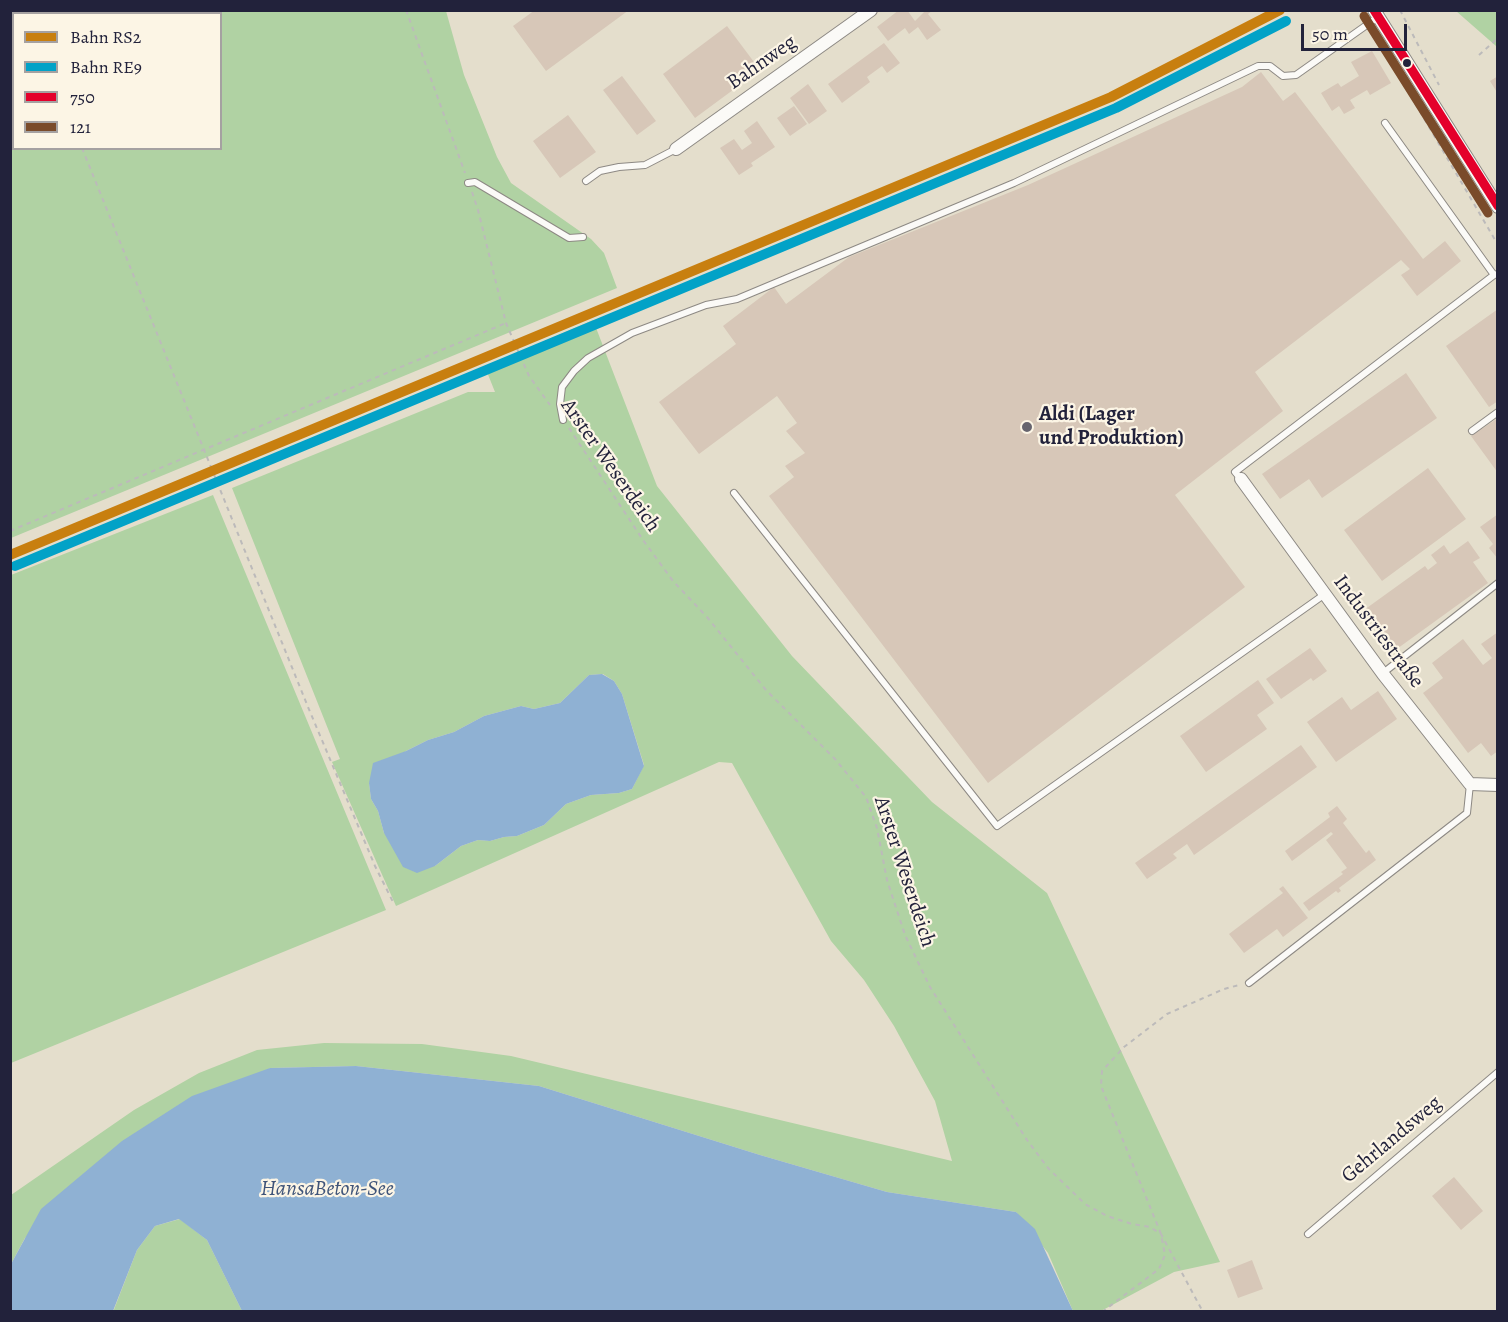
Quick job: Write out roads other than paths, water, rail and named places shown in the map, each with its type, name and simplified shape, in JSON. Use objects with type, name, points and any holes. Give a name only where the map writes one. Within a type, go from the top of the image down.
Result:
[{"type":"street","name":"Bahnweg","points":[[676,149],[871,10]]},
{"type":"street","points":[[1376,14],[1497,207]]},
{"type":"street","name":"Industriestraße","points":[[1241,479],[1383,674],[1470,784]]},
{"type":"street","points":[[1470,784],[1497,785]]},
{"type":"lane","points":[[563,420],[560,404],[562,387],[588,357],[632,333],[706,304],[736,299],[1014,183],[1258,66],[1270,66],[1283,76],[1296,75],[1376,14]]},
{"type":"lane","points":[[1241,479],[1235,471],[1496,275],[1385,123]]},
{"type":"lane","points":[[586,181],[600,171],[619,166],[645,165],[676,149]]},
{"type":"lane","points":[[468,183],[474,182],[569,238],[583,237]]},
{"type":"lane","points":[[1472,431],[1497,412]]},
{"type":"lane","points":[[734,493],[997,826],[1325,594]]},
{"type":"lane","points":[[1383,674],[1497,583]]},
{"type":"lane","points":[[1249,983],[1467,813],[1470,784]]},
{"type":"lane","name":"Gehrlandsweg","points":[[1308,1234],[1497,1072]]},
{"type":"water","points":[[602,674],[614,681],[622,694],[644,766],[632,789],[619,793],[591,795],[566,804],[544,825],[517,836],[490,841],[478,840],[461,846],[435,866],[417,873],[403,867],[384,833],[378,811],[371,799],[369,783],[373,763],[428,740],[454,732],[484,716],[521,706],[534,709],[560,703],[589,675]]},
{"type":"water","name":"HansaBeton-See","points":[[356,1066],[539,1086],[887,1192],[1016,1212],[1035,1229],[1073,1311],[242,1311],[207,1240],[179,1219],[155,1226],[137,1250],[113,1311],[11,1311],[11,1264],[41,1209],[122,1141],[192,1096],[270,1068]]},
{"type":"rail line","name":"RS2","points":[[10,555],[1111,97],[1280,10]]},
{"type":"rail line","name":"RE9","points":[[15,566],[1116,108],[1286,21]]},
{"type":"place","name":"Aldi (Lager und Produktion)","points":[[1027,427]]}]
